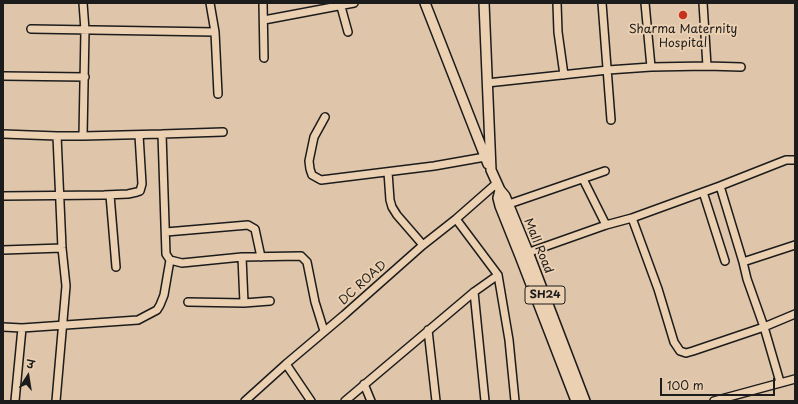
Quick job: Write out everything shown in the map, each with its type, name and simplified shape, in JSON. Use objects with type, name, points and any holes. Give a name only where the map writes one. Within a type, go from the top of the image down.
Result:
[{"type":"main road","points":[[425,3],[491,170]]},
{"type":"main road","name":"Mall Road","points":[[484,3],[491,170],[498,186],[509,204],[524,254],[576,401]]},
{"type":"main road","name":"Mall Road","points":[[498,186],[500,206],[524,254],[585,401]]},
{"type":"street","points":[[83,3],[85,30],[83,136]]},
{"type":"street","points":[[210,3],[215,32],[218,94]]},
{"type":"street","points":[[264,3],[264,58]]},
{"type":"street","points":[[264,20],[340,4],[354,3]]},
{"type":"street","points":[[557,3],[558,32],[564,75]]},
{"type":"street","points":[[602,3],[611,120]]},
{"type":"street","points":[[645,3],[651,67]]},
{"type":"street","points":[[703,3],[707,66]]},
{"type":"street","points":[[340,4],[348,32]]},
{"type":"street","points":[[31,29],[215,32]]},
{"type":"street","points":[[487,83],[651,67],[741,67]]},
{"type":"street","points":[[3,76],[85,76]]},
{"type":"street","points":[[325,117],[311,147],[310,165],[312,175],[321,180],[434,166],[485,157]]},
{"type":"street","points":[[3,134],[83,136],[223,132]]},
{"type":"street","points":[[3,196],[110,195],[140,191],[142,184],[139,134]]},
{"type":"street","points":[[162,134],[166,254],[170,260],[182,263],[242,257],[301,256],[305,258],[307,262],[315,302],[324,331]]},
{"type":"street","points":[[56,401],[64,326],[66,286],[62,248],[57,136]]},
{"type":"street","points":[[524,254],[606,225],[632,218],[786,160],[795,160]]},
{"type":"street","points":[[509,204],[605,171]]},
{"type":"street","points":[[388,172],[392,207],[423,245]]},
{"type":"street","points":[[583,179],[606,225]]},
{"type":"street","name":"DC ROAD","points":[[245,401],[324,331],[344,316],[423,245],[498,186]]},
{"type":"street","points":[[720,186],[780,382]]},
{"type":"street","points":[[703,192],[725,261]]},
{"type":"street","points":[[110,195],[116,267]]},
{"type":"street","points":[[632,218],[658,289],[674,342],[680,351],[686,353],[693,351],[764,327],[795,314]]},
{"type":"street","points":[[456,219],[498,275],[509,340],[515,401]]},
{"type":"street","points":[[166,232],[248,225],[255,229],[261,257]]},
{"type":"street","points":[[743,262],[795,245]]},
{"type":"street","points":[[3,250],[62,248]]},
{"type":"street","points":[[242,257],[244,303]]},
{"type":"street","points":[[3,327],[22,328],[64,326],[138,320],[157,310],[164,295],[170,260]]},
{"type":"street","points":[[345,401],[474,292],[498,275]]},
{"type":"street","points":[[474,292],[485,401]]},
{"type":"street","points":[[188,302],[244,303],[270,301]]},
{"type":"street","points":[[15,401],[22,328]]},
{"type":"street","points":[[428,330],[436,401]]},
{"type":"street","points":[[286,364],[311,401]]},
{"type":"street","points":[[714,401],[795,379]]},
{"type":"street","points":[[364,384],[371,401]]},
{"type":"place","name":"Sharma Maternity Hospital","points":[[683,15]]}]
